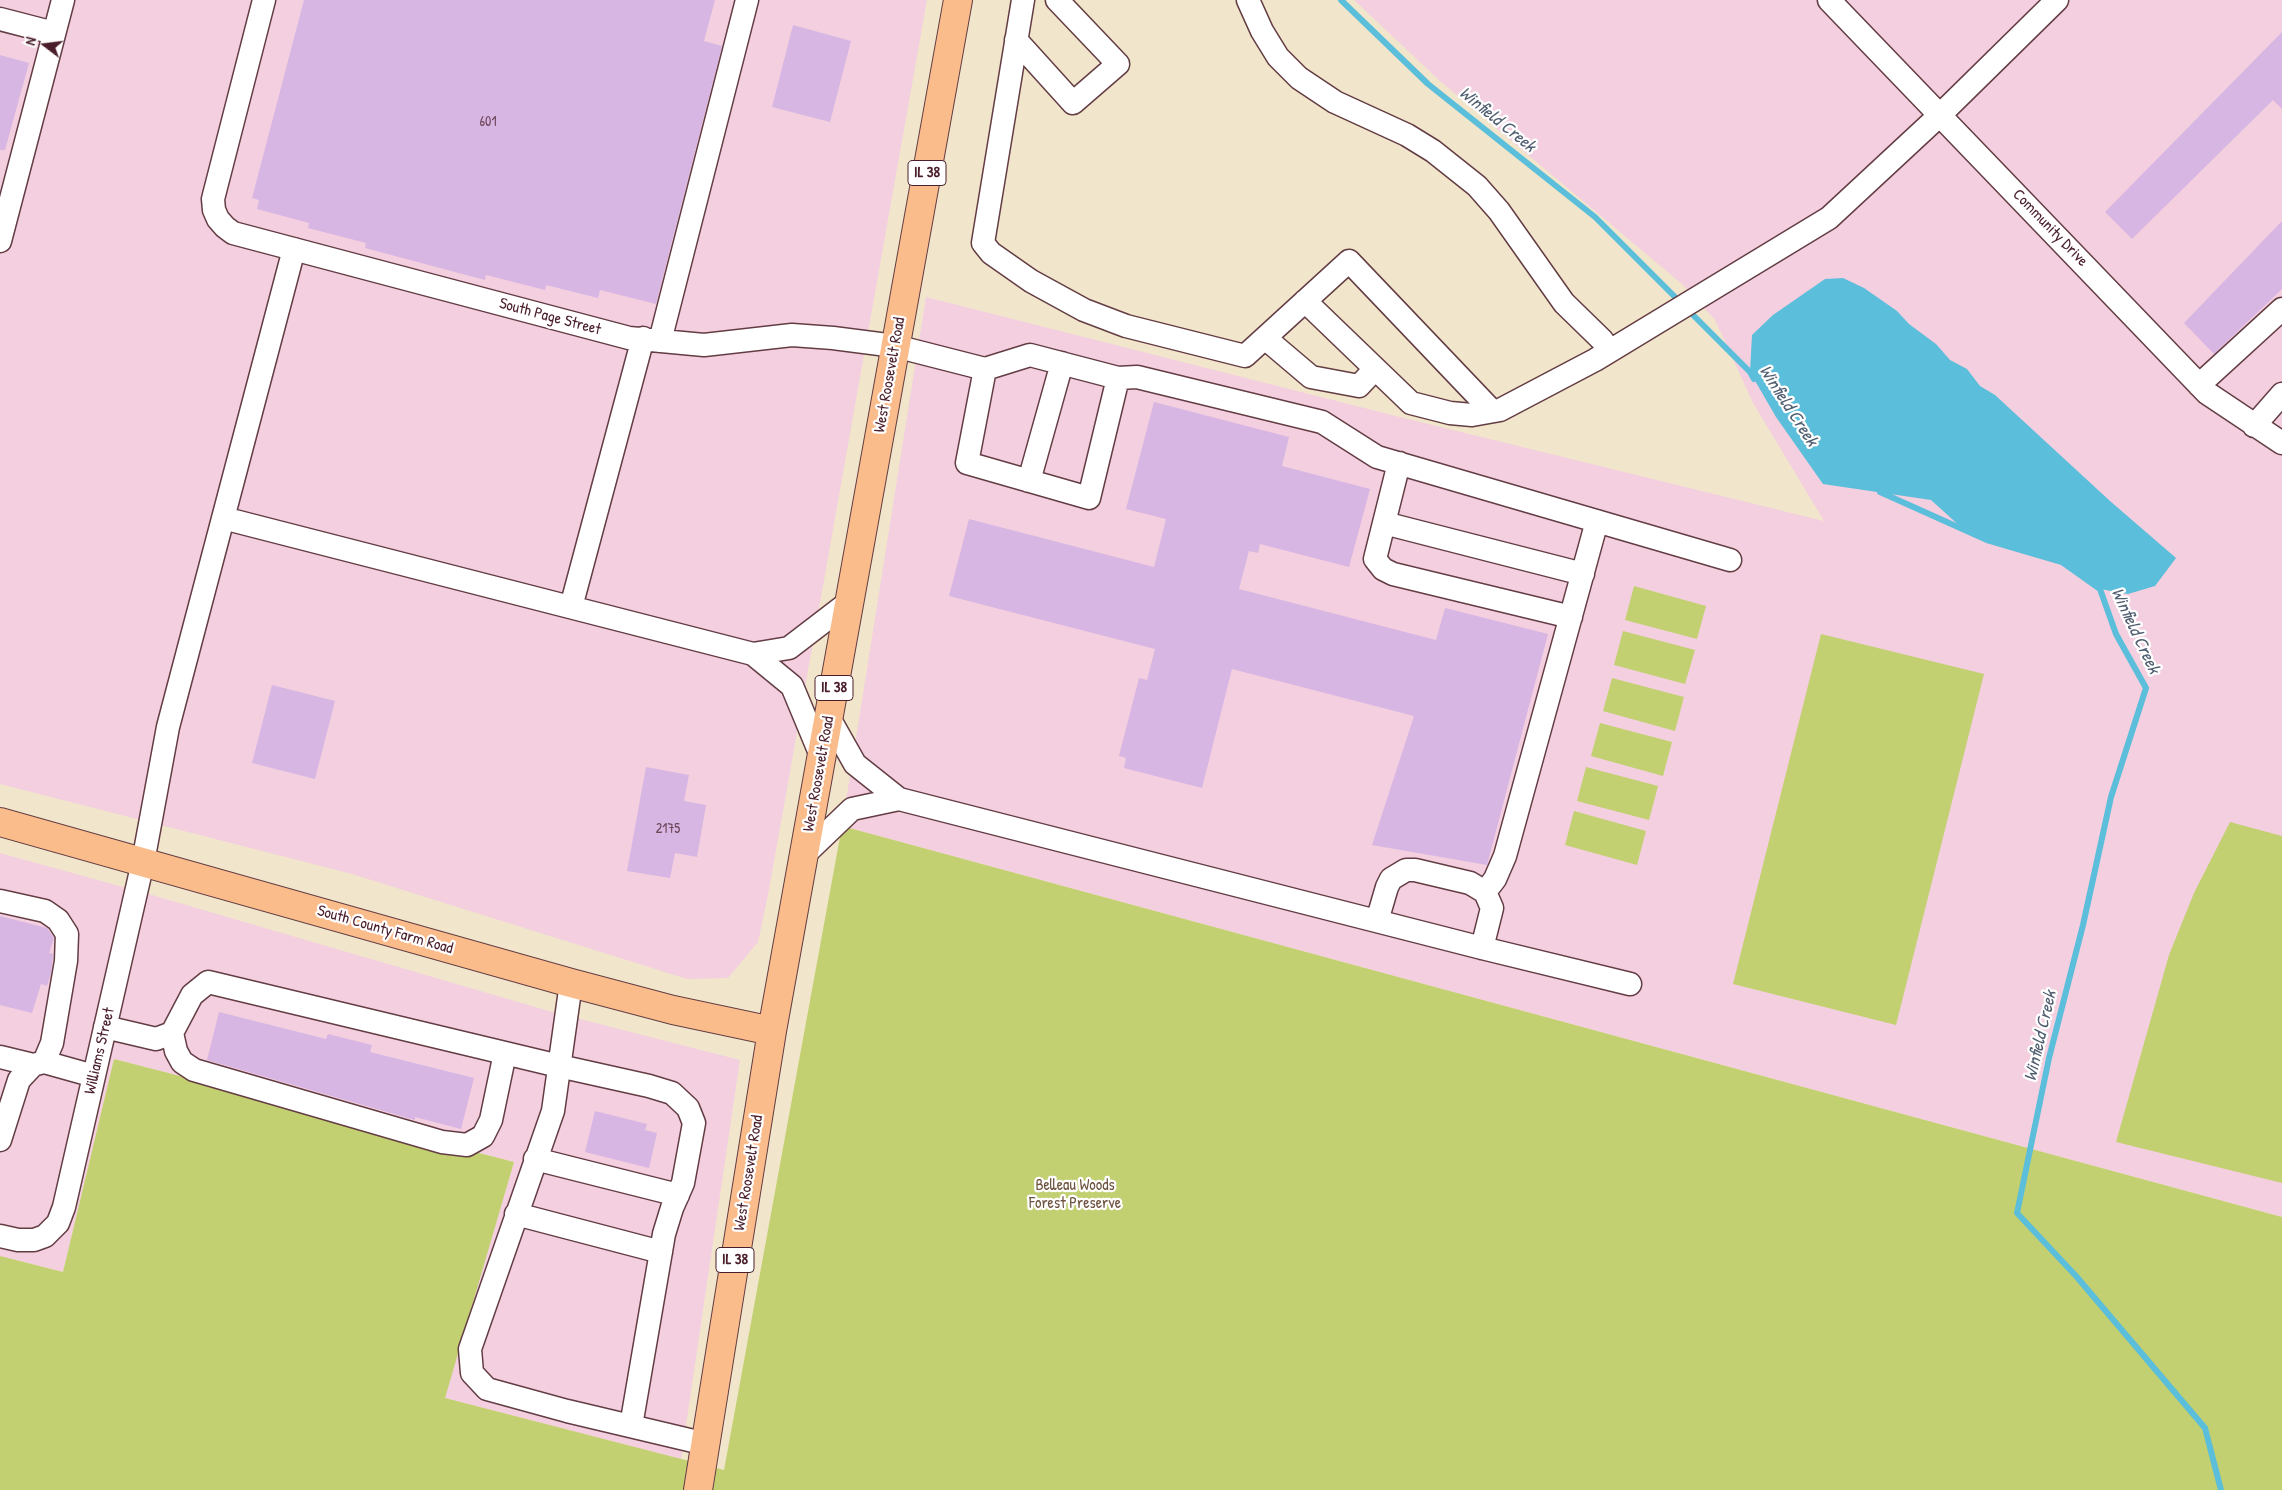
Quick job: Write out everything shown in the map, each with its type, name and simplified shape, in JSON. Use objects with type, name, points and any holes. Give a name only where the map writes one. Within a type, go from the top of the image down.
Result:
[{"type":"main road","name":"West Roosevelt Road","points":[[698,1490],[772,1030],[958,0]]},
{"type":"main road","name":"South County Farm Road","points":[[0,822],[571,983],[673,1010],[772,1030]]},
{"type":"street","points":[[0,240],[63,0]]},
{"type":"street","name":"South Page Street","points":[[264,0],[215,189],[214,210],[218,219],[233,233],[629,338],[704,345],[792,335],[895,346],[985,368]]},
{"type":"street","points":[[571,607],[651,340],[747,0]]},
{"type":"street","points":[[1023,0],[983,243],[991,254],[1038,286],[1084,310],[1126,326],[1246,356],[1350,261],[1492,411]]},
{"type":"street","points":[[1016,40],[1073,103],[1118,64],[1057,0]]},
{"type":"street","points":[[1248,0],[1262,32],[1278,57],[1299,78],[1335,102],[1407,135],[1433,151],[1477,186],[1499,211],[1564,303],[1602,340],[1610,351]]},
{"type":"street","name":"Community Drive","points":[[1829,0],[1941,114],[2207,393],[2282,443]]},
{"type":"street","points":[[1305,301],[1410,403],[1450,413],[1472,415],[1500,410],[1610,351],[1829,218],[1941,114],[2057,0]]},
{"type":"street","points":[[0,19],[54,33]]},
{"type":"street","name":"Williams Street","points":[[0,1236],[18,1240],[34,1240],[45,1236],[58,1223],[64,1208],[143,862],[168,727],[294,249]]},
{"type":"street","points":[[2199,385],[2282,309]]},
{"type":"street","points":[[1265,338],[1311,377],[1359,386],[1375,369]]},
{"type":"street","points":[[1118,378],[1089,498],[967,463],[985,368],[1030,355],[1118,378],[1137,377],[1322,422],[1377,457],[1730,560]]},
{"type":"street","points":[[1029,481],[1062,363]]},
{"type":"street","points":[[2254,426],[2282,394]]},
{"type":"street","points":[[1399,463],[1375,559],[1383,569],[1393,574],[1571,617]]},
{"type":"street","points":[[223,518],[753,654],[789,648],[850,602]]},
{"type":"street","points":[[1485,892],[1495,880],[1506,856],[1597,521]]},
{"type":"street","points":[[1384,523],[1583,574]]},
{"type":"street","points":[[753,654],[792,686],[822,758]]},
{"type":"street","points":[[829,718],[855,764],[899,799],[1630,984]]},
{"type":"street","points":[[805,854],[852,809],[899,799]]},
{"type":"street","points":[[1377,921],[1391,879],[1406,870],[1415,870],[1470,883],[1478,886],[1485,892],[1492,908],[1482,948]]},
{"type":"street","points":[[0,901],[45,911],[58,920],[67,934],[66,961],[52,1043],[39,1064],[18,1080],[0,1140]]},
{"type":"street","points":[[506,1053],[491,1120],[483,1136],[467,1145],[442,1142],[194,1070],[182,1062],[176,1051],[172,1033],[192,995],[208,982],[649,1086],[672,1093],[688,1108],[694,1123],[683,1183],[668,1220],[661,1252],[631,1426]]},
{"type":"street","points":[[571,983],[553,1111],[470,1349],[472,1373],[488,1389],[567,1411],[706,1444]]},
{"type":"street","points":[[106,1027],[156,1039],[172,1033]]},
{"type":"street","points":[[0,1057],[94,1076]]},
{"type":"street","points":[[536,1159],[678,1195]]},
{"type":"street","points":[[516,1214],[661,1252]]},
{"type":"shaded area","points":[[0,0],[927,0],[769,890],[758,942],[728,978],[687,979],[352,874],[0,784]]},
{"type":"shaded area","points":[[1354,0],[2282,0],[2282,1217],[842,826],[926,297],[1400,417],[1824,521],[1753,403],[1715,320],[1683,285],[1440,81]]},
{"type":"shaded area","points":[[0,853],[152,895],[549,1011],[740,1060],[681,1459],[444,1398],[514,1162],[114,1059],[63,1272],[0,1256]]},
{"type":"green space","points":[[1634,586],[1706,606],[1697,639],[1625,620]]},
{"type":"green space","points":[[1623,631],[1695,650],[1685,684],[1614,665]]},
{"type":"green space","points":[[1821,634],[1984,674],[1896,1025],[1733,984]]},
{"type":"green space","points":[[1612,678],[1684,697],[1675,731],[1603,711]]},
{"type":"green space","points":[[1600,723],[1672,742],[1663,776],[1591,756]]},
{"type":"green space","points":[[1586,767],[1658,786],[1649,820],[1577,801]]},
{"type":"green space","points":[[1574,811],[1646,831],[1637,865],[1565,845]]},
{"type":"green space","points":[[2230,822],[2282,836],[2282,1183],[2116,1142],[2169,955],[2194,893]]},
{"type":"green space","name":"Belleau Woods Forest Preserve","points":[[842,826],[2282,1217],[2282,1490],[0,1490],[0,1256],[63,1272],[114,1059],[514,1162],[445,1398],[724,1470]]},
{"type":"water","points":[[1843,278],[1864,288],[1897,311],[1909,324],[1936,344],[1950,360],[1967,369],[1980,386],[1995,395],[2110,501],[2176,558],[2155,586],[2128,594],[2100,589],[2062,562],[1987,540],[1962,528],[1931,500],[1823,484],[1776,417],[1750,372],[1752,335],[1773,315],[1825,279]]},
{"type":"building","points":[[304,0],[715,0],[704,41],[722,46],[656,304],[600,290],[598,298],[546,285],[545,290],[486,275],[485,280],[365,248],[366,243],[308,228],[309,223],[257,209],[259,200],[252,198]]},
{"type":"building","points":[[793,25],[851,41],[830,122],[772,107]]},
{"type":"building","points":[[2282,32],[2282,109],[2273,100],[2132,239],[2105,212]]},
{"type":"building","points":[[0,55],[29,63],[5,150],[0,150]]},
{"type":"building","points":[[2282,221],[2282,289],[2214,354],[2184,323]]},
{"type":"building","points":[[1154,402],[1289,437],[1282,466],[1370,489],[1349,567],[1260,544],[1258,553],[1249,551],[1239,589],[1436,640],[1445,608],[1548,634],[1487,865],[1372,845],[1414,716],[1232,669],[1202,788],[1124,768],[1126,758],[1119,756],[1139,678],[1147,680],[1155,649],[949,596],[969,519],[1154,567],[1166,519],[1126,509]]},
{"type":"building","points":[[272,685],[335,701],[315,779],[252,763]]},
{"type":"building","points":[[646,767],[689,775],[684,801],[706,805],[697,857],[675,853],[670,878],[627,871]]},
{"type":"building","points":[[0,916],[47,928],[54,938],[49,953],[53,954],[51,973],[47,986],[41,984],[32,1013],[0,1005]]},
{"type":"building","points":[[219,1012],[326,1039],[328,1034],[372,1045],[370,1052],[474,1078],[461,1129],[415,1117],[415,1120],[207,1060]]},
{"type":"building","points":[[595,1111],[647,1124],[645,1130],[657,1133],[649,1168],[585,1152]]},
{"type":"waterway","name":"Winfield Creek","points":[[1341,0],[1428,84],[1595,217],[1750,372],[1754,379]]},
{"type":"waterway","name":"Winfield Creek","points":[[1880,492],[1987,540],[2062,562],[2100,589],[2116,634],[2146,688],[2111,797],[2083,925],[2049,1058],[2017,1213],[2076,1276],[2205,1428],[2221,1490]]}]
